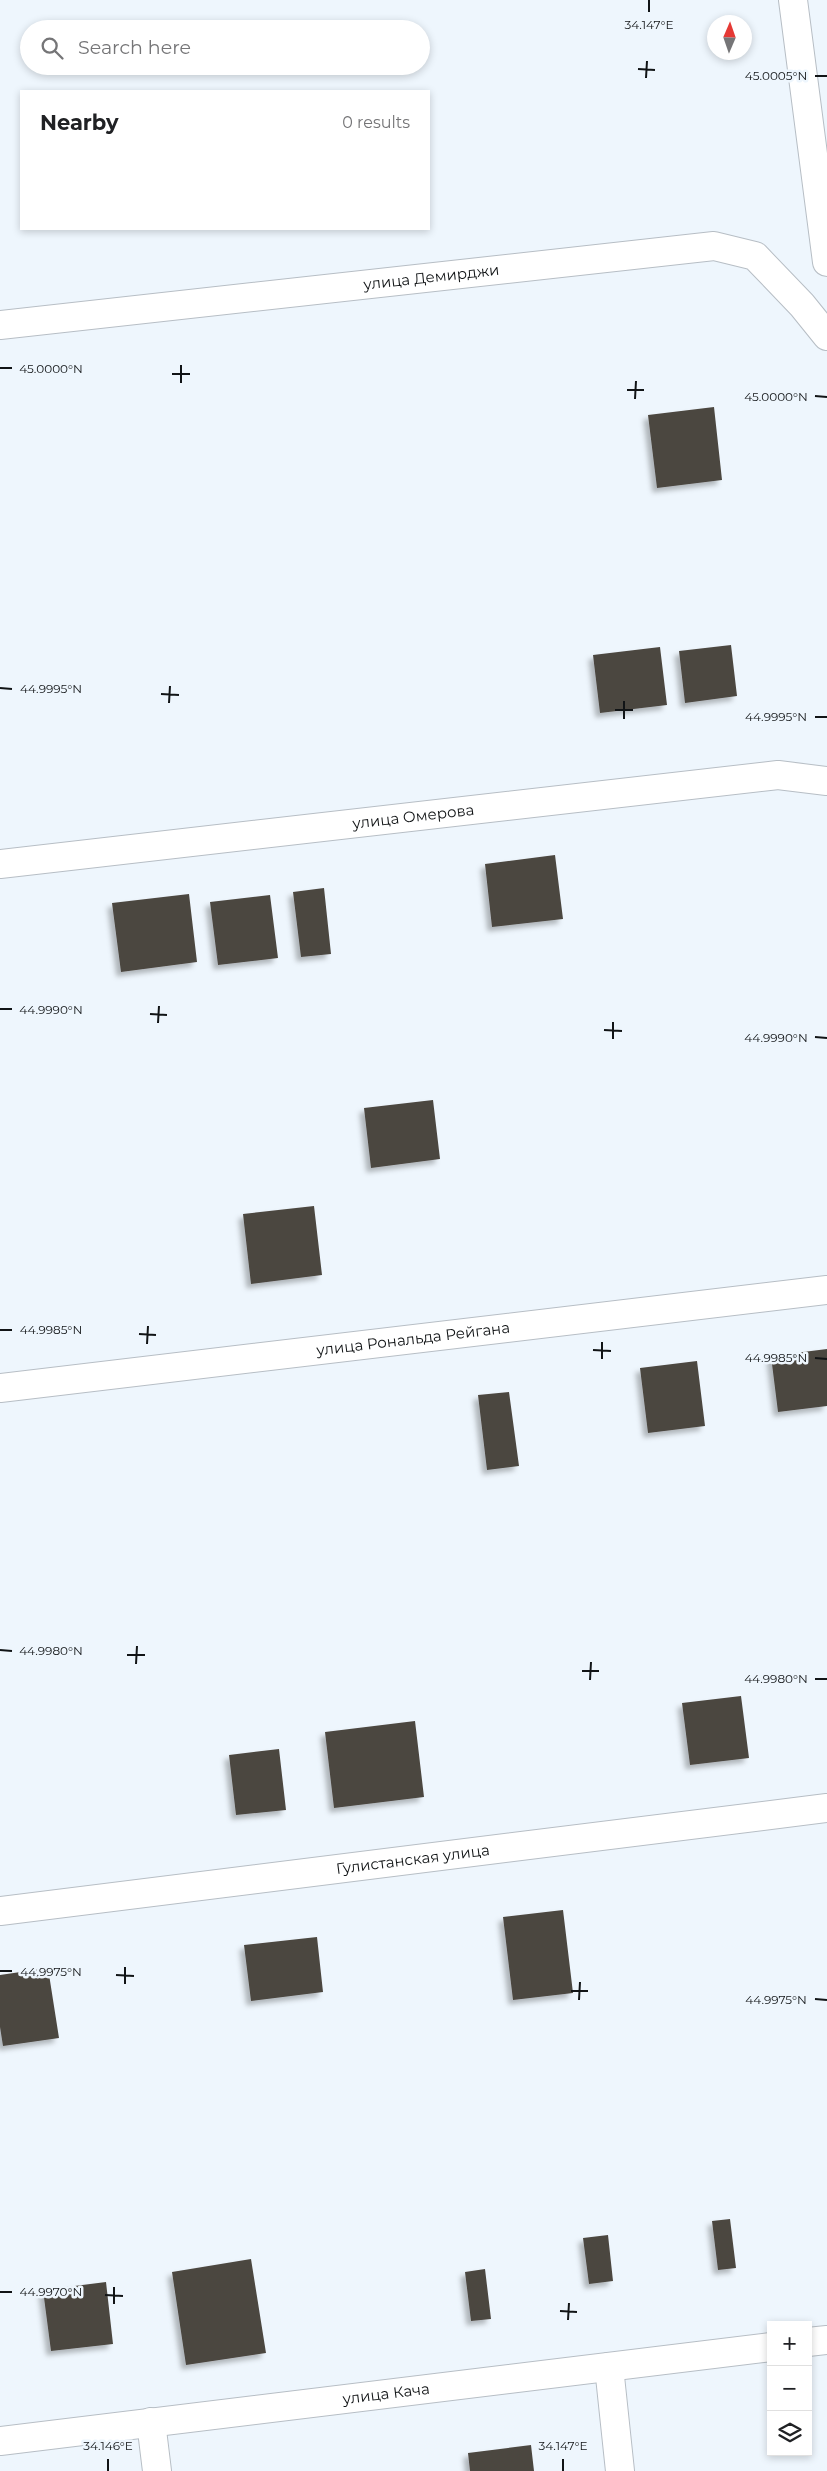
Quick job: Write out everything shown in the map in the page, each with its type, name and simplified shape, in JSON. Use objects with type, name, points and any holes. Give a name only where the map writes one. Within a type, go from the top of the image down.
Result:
[{"type":"street","points":[[794,0],[827,262]]},
{"type":"street","name":"улица Демирджи","points":[[0,325],[714,246],[755,256],[802,305],[827,336]]},
{"type":"street","name":"улица Омерова","points":[[0,864],[778,775],[827,781]]},
{"type":"street","name":"улица Рональда Рейгана","points":[[0,1388],[827,1290]]},
{"type":"street","name":"Гулистанская улица","points":[[0,1911],[827,1808]]},
{"type":"street","points":[[812,2342],[827,2340]]},
{"type":"street","name":"улица Кача","points":[[0,2441],[767,2347]]},
{"type":"street","points":[[609,2367],[620,2471]]},
{"type":"street","points":[[151,2422],[157,2471]]},
{"type":"building","points":[[714,407],[722,480],[657,488],[648,415]]},
{"type":"building","points":[[731,645],[737,696],[685,703],[679,651]]},
{"type":"building","points":[[660,647],[667,705],[600,713],[593,655]]},
{"type":"building","points":[[555,855],[563,919],[492,927],[485,864]]},
{"type":"building","points":[[324,888],[331,954],[301,957],[293,892]]},
{"type":"building","points":[[189,894],[197,962],[121,972],[112,903]]},
{"type":"building","points":[[270,895],[278,958],[218,965],[210,902]]},
{"type":"building","points":[[433,1100],[440,1159],[371,1168],[364,1108]]},
{"type":"building","points":[[314,1206],[322,1275],[251,1284],[243,1214]]},
{"type":"building","points":[[827,1349],[827,1406],[778,1412],[771,1356]]},
{"type":"building","points":[[697,1361],[705,1426],[648,1433],[640,1368]]},
{"type":"building","points":[[509,1392],[519,1466],[487,1470],[478,1395]]},
{"type":"building","points":[[741,1696],[749,1758],[690,1765],[682,1703]]},
{"type":"building","points":[[415,1721],[424,1797],[334,1808],[325,1732]]},
{"type":"building","points":[[279,1749],[286,1810],[236,1815],[229,1755]]},
{"type":"building","points":[[563,1910],[573,1993],[513,2000],[503,1917]]},
{"type":"building","points":[[317,1937],[323,1992],[251,2001],[244,1945]]},
{"type":"building","points":[[48,1968],[59,2038],[3,2046],[0,2027],[0,1975]]},
{"type":"building","points":[[730,2219],[736,2268],[718,2270],[712,2221]]},
{"type":"building","points":[[608,2235],[613,2281],[589,2284],[583,2238]]},
{"type":"building","points":[[251,2259],[266,2353],[186,2365],[172,2272]]},
{"type":"building","points":[[485,2269],[491,2319],[471,2321],[465,2272]]},
{"type":"building","points":[[106,2282],[113,2344],[51,2351],[43,2290]]},
{"type":"building","points":[[531,2445],[534,2471],[470,2471],[468,2453]]}]
